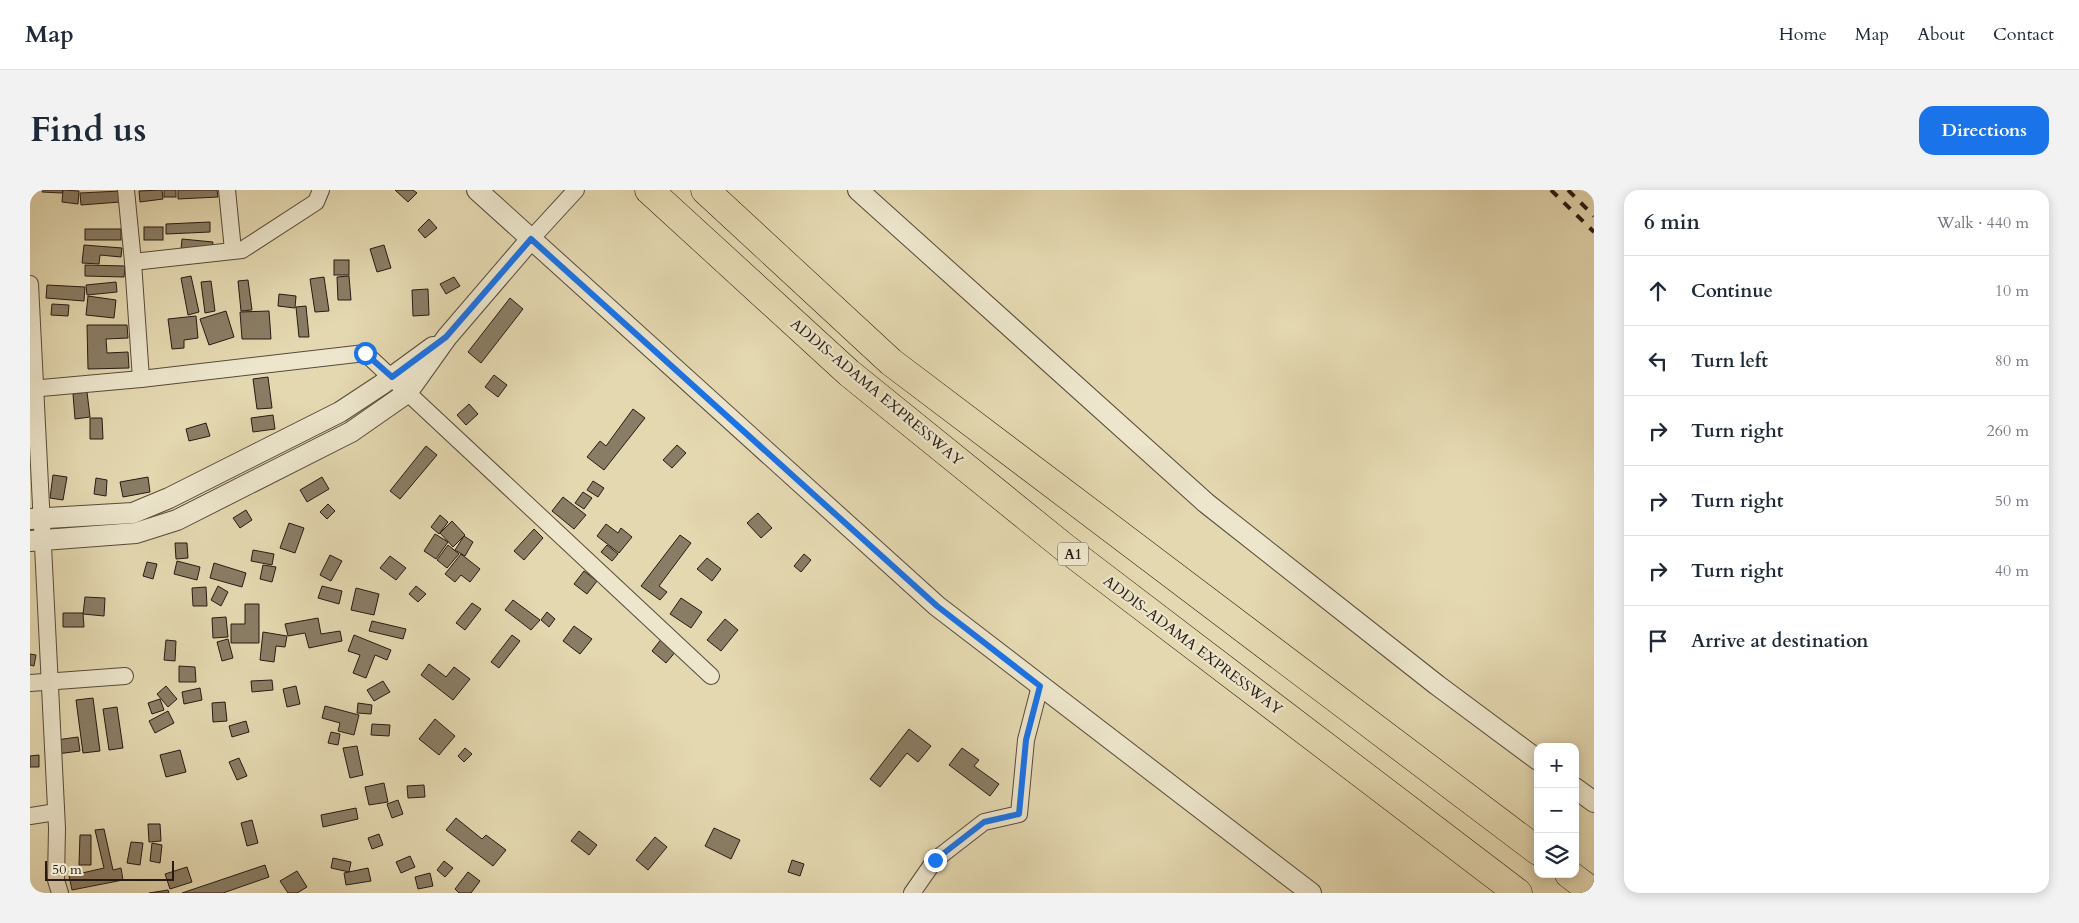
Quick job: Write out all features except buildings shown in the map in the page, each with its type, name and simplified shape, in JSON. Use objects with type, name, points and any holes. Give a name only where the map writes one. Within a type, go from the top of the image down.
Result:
[{"type":"highway","name":"ADDIS-ADAMA EXPRESSWAY","points":[[649,190],[849,373],[1064,548],[1518,893]]},
{"type":"highway","points":[[705,190],[891,362],[1534,848]]},
{"type":"highway","points":[[1574,878],[1594,893]]},
{"type":"street","points":[[126,190],[141,379]]},
{"type":"street","points":[[227,190],[233,250]]},
{"type":"street","points":[[133,262],[242,250],[316,202],[320,190]]},
{"type":"street","points":[[477,190],[937,606],[1311,893]]},
{"type":"street","points":[[36,540],[136,533],[177,520],[351,432],[407,393],[446,337],[576,190]]},
{"type":"street","points":[[858,190],[1206,503],[1437,684],[1534,757]]},
{"type":"street","points":[[30,284],[36,540],[50,682],[56,812],[56,880],[60,893]]},
{"type":"street","points":[[36,519],[133,513],[151,506],[340,412],[446,337]]},
{"type":"street","points":[[33,389],[141,379],[365,353],[711,676]]},
{"type":"street","points":[[30,683],[125,676]]},
{"type":"street","points":[[912,893],[935,860],[984,822],[1019,814],[1026,740],[1040,686]]},
{"type":"street","points":[[1579,791],[1594,802]]},
{"type":"street","points":[[30,816],[56,812]]},
{"type":"railway","points":[[1551,190],[1594,232]]},
{"type":"railway","points":[[1568,190],[1594,216]]},
{"type":"route","points":[[365,353],[392,377],[446,337],[531,239],[937,606],[1040,686],[1026,740],[1019,814],[984,822],[935,860]]}]
